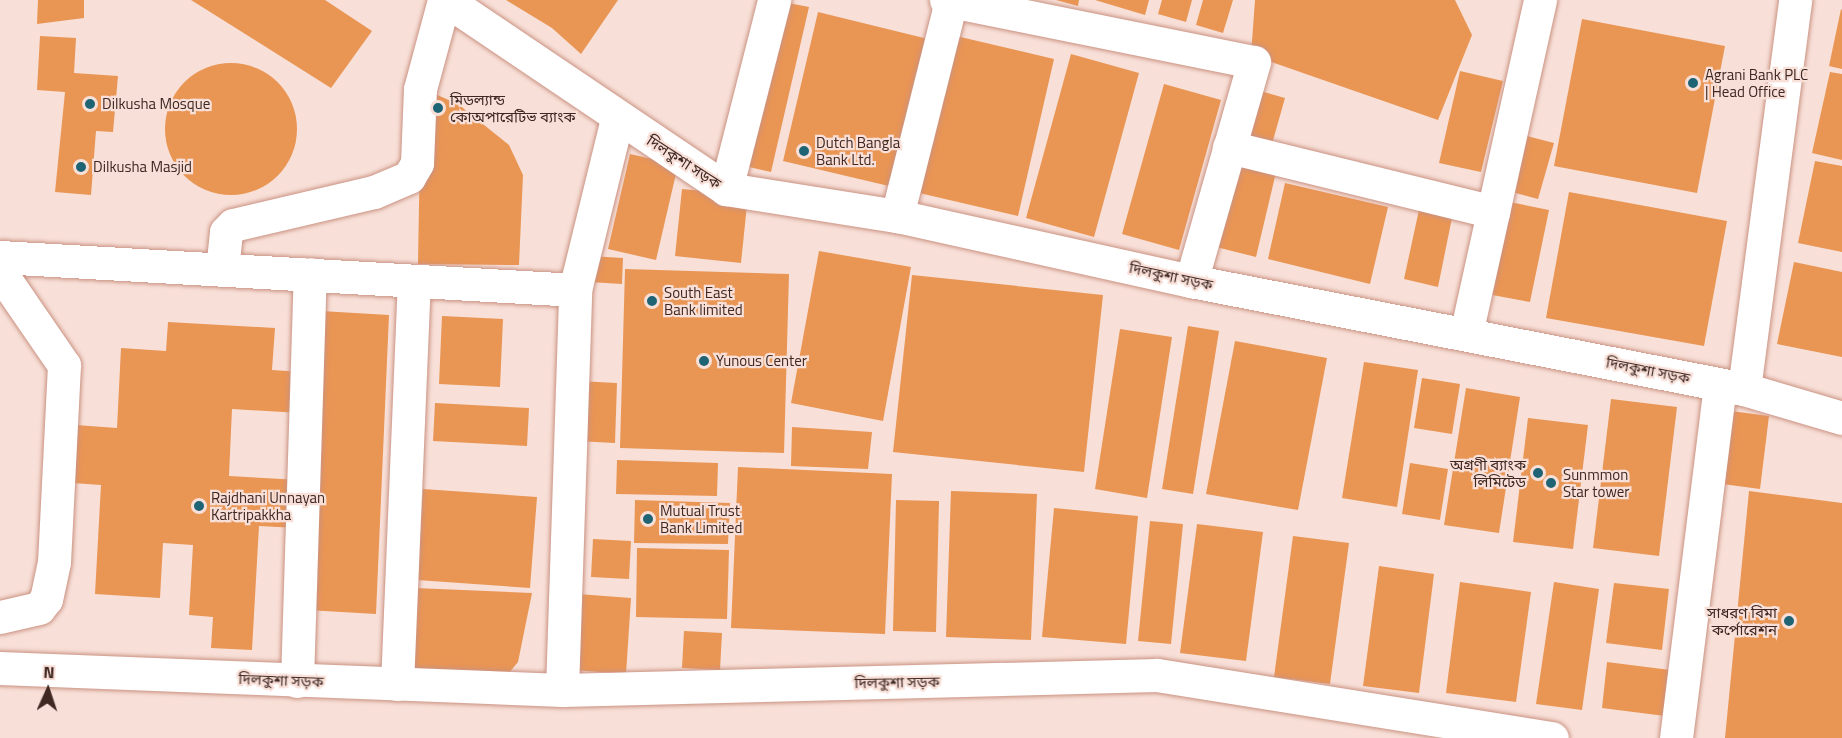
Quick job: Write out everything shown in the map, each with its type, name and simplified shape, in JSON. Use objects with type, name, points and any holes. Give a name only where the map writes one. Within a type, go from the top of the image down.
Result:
[{"type":"street","name":"দিলকুশা সড়ক","points":[[445,0],[616,119],[726,189],[897,216],[1191,281],[1732,387],[1842,418]]},
{"type":"street","points":[[222,270],[226,232],[233,225],[374,192],[408,177],[417,163],[420,89],[445,0]]},
{"type":"street","points":[[726,189],[774,0]]},
{"type":"street","points":[[897,216],[948,0],[1254,62],[1191,281]]},
{"type":"street","points":[[1466,334],[1540,0]]},
{"type":"street","points":[[1676,738],[1796,0]]},
{"type":"street","points":[[562,690],[575,290],[616,119]]},
{"type":"street","points":[[1229,147],[1493,212]]},
{"type":"street","points":[[0,257],[575,290]]},
{"type":"street","points":[[0,272],[64,365],[54,562],[46,599],[39,608],[0,617]]},
{"type":"street","points":[[297,681],[310,274]]},
{"type":"street","points":[[397,684],[414,282]]},
{"type":"street","name":"দিলকুশা সড়ক","points":[[0,668],[562,690],[1157,675],[1552,738]]},
{"type":"building","points":[[38,0],[84,0],[84,18],[37,24]]},
{"type":"building","points":[[191,0],[325,0],[372,31],[331,88]]},
{"type":"building","points":[[506,0],[618,0],[581,54],[552,28]]},
{"type":"building","points":[[1056,0],[1079,0],[1078,6]]},
{"type":"building","points":[[1095,0],[1149,0],[1145,15]]},
{"type":"building","points":[[1162,0],[1192,0],[1186,22],[1158,14]]},
{"type":"building","points":[[1203,0],[1233,0],[1223,33],[1196,25]]},
{"type":"building","points":[[1255,0],[1455,0],[1472,35],[1438,120],[1251,55]]},
{"type":"building","points":[[783,2],[809,7],[771,172],[745,166]]},
{"type":"building","points":[[1842,10],[1842,69],[1829,66]]},
{"type":"building","points":[[818,12],[928,39],[893,187],[783,161]]},
{"type":"building","points":[[1582,19],[1725,46],[1697,193],[1554,166]]},
{"type":"building","points":[[952,35],[1054,59],[1018,216],[915,192]]},
{"type":"building","name":"Dilkusha Mosque","points":[[40,36],[76,38],[74,73],[118,76],[113,132],[96,131],[91,195],[55,192],[65,92],[37,90]]},
{"type":"building","points":[[1071,54],[1139,73],[1094,237],[1026,218]]},
{"type":"building","points":[[231,63],[256,68],[277,83],[292,104],[297,129],[292,154],[277,175],[256,190],[231,195],[206,190],[185,175],[170,154],[165,129],[170,104],[185,83],[206,68]]},
{"type":"building","points":[[1460,71],[1503,81],[1481,172],[1439,163]]},
{"type":"building","points":[[1830,72],[1842,74],[1842,160],[1812,153]]},
{"type":"building","points":[[1164,84],[1221,100],[1179,250],[1122,234]]},
{"type":"building","points":[[421,88],[458,104],[509,145],[523,175],[519,265],[418,264]]},
{"type":"building","points":[[1253,89],[1285,98],[1270,151],[1239,143]]},
{"type":"building","points":[[1523,135],[1554,143],[1538,199],[1508,191]]},
{"type":"building","points":[[630,154],[678,165],[656,260],[608,249]]},
{"type":"building","points":[[1234,154],[1278,164],[1256,257],[1212,246]]},
{"type":"building","points":[[1815,161],[1842,166],[1842,252],[1798,243]]},
{"type":"building","points":[[1285,183],[1388,207],[1370,284],[1268,259]]},
{"type":"building","points":[[682,189],[748,195],[741,263],[675,256]]},
{"type":"building","points":[[1569,192],[1727,221],[1704,346],[1546,318]]},
{"type":"building","points":[[1422,196],[1455,203],[1438,287],[1404,279]]},
{"type":"building","points":[[1505,201],[1549,210],[1530,302],[1487,294]]},
{"type":"building","points":[[819,251],[911,267],[883,421],[791,403]]},
{"type":"building","points":[[590,256],[623,258],[622,284],[589,282]]},
{"type":"building","points":[[1794,262],[1842,272],[1842,357],[1777,344]]},
{"type":"building","name":"Yunous Center","points":[[625,269],[789,274],[784,453],[620,448]]},
{"type":"building","points":[[912,275],[1103,295],[1084,472],[893,452]]},
{"type":"building","points":[[321,311],[389,315],[376,614],[307,610]]},
{"type":"building","points":[[442,316],[503,319],[500,387],[439,384]]},
{"type":"building","name":"Rajdhani Unnayan Kartripakkha","points":[[168,322],[275,328],[272,370],[302,372],[300,413],[232,409],[229,476],[300,480],[297,528],[259,526],[252,650],[211,648],[213,617],[189,615],[193,545],[163,543],[160,598],[95,594],[101,485],[58,482],[62,424],[117,428],[121,348],[166,351]]},
{"type":"building","points":[[1188,326],[1219,331],[1193,494],[1162,489]]},
{"type":"building","points":[[1120,329],[1172,337],[1147,498],[1095,489]]},
{"type":"building","points":[[1235,341],[1327,358],[1298,510],[1206,494]]},
{"type":"building","points":[[1364,362],[1418,370],[1397,507],[1342,498]]},
{"type":"building","points":[[1422,378],[1460,384],[1452,434],[1414,428]]},
{"type":"building","points":[[578,381],[617,383],[615,443],[576,441]]},
{"type":"building","points":[[1466,388],[1520,397],[1499,533],[1444,525]]},
{"type":"building","points":[[1611,399],[1677,407],[1659,556],[1593,548]]},
{"type":"building","points":[[435,403],[529,408],[527,446],[433,441]]},
{"type":"building","points":[[1723,410],[1769,416],[1760,489],[1715,483]]},
{"type":"building","name":"Sunmmon Star tower","points":[[1528,418],[1588,425],[1573,549],[1513,542]]},
{"type":"building","points":[[792,427],[872,432],[868,469],[791,466]]},
{"type":"building","points":[[617,460],[718,463],[717,496],[616,494]]},
{"type":"building","points":[[1410,463],[1448,469],[1440,520],[1402,514]]},
{"type":"building","points":[[738,467],[892,474],[885,634],[731,628]]},
{"type":"building","points":[[423,489],[537,497],[530,588],[417,580]]},
{"type":"building","points":[[951,491],[1037,494],[1031,640],[946,637]]},
{"type":"building","name":"সাধরণ বিমা কর্পোরেশন","points":[[1749,491],[1842,503],[1842,738],[1725,738]]},
{"type":"building","points":[[635,500],[730,503],[728,544],[634,543]]},
{"type":"building","points":[[896,500],[939,501],[936,632],[893,631]]},
{"type":"building","points":[[1054,508],[1138,516],[1126,644],[1042,637]]},
{"type":"building","points":[[1150,521],[1183,524],[1171,644],[1138,641]]},
{"type":"building","points":[[1197,524],[1263,532],[1246,661],[1180,653]]},
{"type":"building","points":[[1293,536],[1349,543],[1330,684],[1274,677]]},
{"type":"building","points":[[593,539],[631,541],[629,579],[591,577]]},
{"type":"building","points":[[637,548],[729,550],[727,619],[636,617]]},
{"type":"building","points":[[1379,566],[1434,574],[1419,693],[1363,686]]},
{"type":"building","points":[[1460,582],[1531,592],[1516,702],[1446,693]]},
{"type":"building","points":[[1554,582],[1599,589],[1582,710],[1536,704]]},
{"type":"building","points":[[1614,583],[1669,589],[1662,650],[1606,643]]},
{"type":"building","points":[[415,588],[532,593],[518,662],[498,686],[411,668]]},
{"type":"building","points":[[578,594],[631,598],[626,674],[573,670]]},
{"type":"building","points":[[684,631],[722,633],[720,670],[682,668]]},
{"type":"building","points":[[1607,662],[1678,671],[1673,717],[1602,708]]},
{"type":"place","name":"Agrani Bank PLC | Head Office","points":[[1693,83]]},
{"type":"place","name":"Dilkusha Mosque","points":[[90,104]]},
{"type":"place","name":"মিডল্যান্ড কোঅপারেটিভ ব্যাংক","points":[[438,108]]},
{"type":"place","name":"Dutch Bangla Bank Ltd.","points":[[804,151]]},
{"type":"place","name":"Dilkusha Masjid","points":[[81,167]]},
{"type":"place","name":"South East Bank limited","points":[[652,301]]},
{"type":"place","name":"Yunous Center","points":[[704,361]]},
{"type":"place","name":"অগ্রণী ব্যাংক লিমিটেড","points":[[1538,473]]},
{"type":"place","name":"Sunmmon Star tower","points":[[1551,483]]},
{"type":"place","name":"Rajdhani Unnayan Kartripakkha","points":[[199,506]]},
{"type":"place","name":"Mutual Trust Bank Limited","points":[[648,519]]},
{"type":"place","name":"সাধরণ বিমা কর্পোরেশন","points":[[1789,621]]}]
